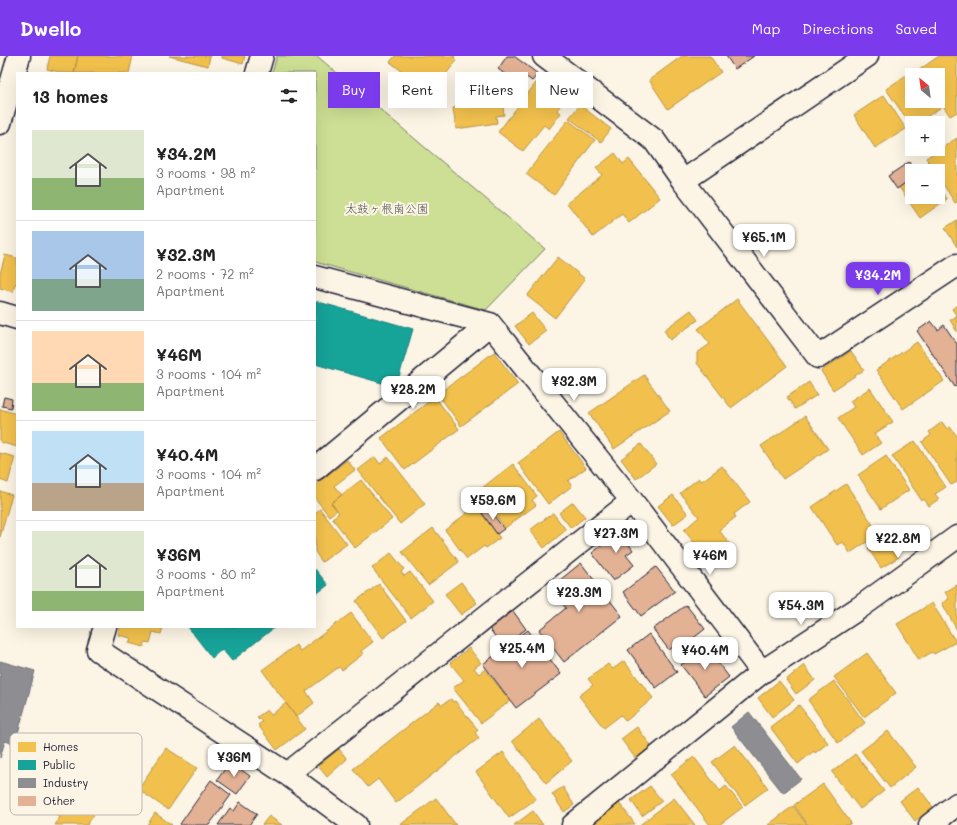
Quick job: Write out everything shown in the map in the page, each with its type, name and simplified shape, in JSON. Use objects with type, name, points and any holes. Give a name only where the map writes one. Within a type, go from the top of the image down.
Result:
[{"type":"street","points":[[0,123],[19,56]]},
{"type":"street","points":[[257,72],[262,56]]},
{"type":"street","points":[[544,56],[654,140],[683,181],[818,357],[957,265]]},
{"type":"street","points":[[683,181],[867,56]]},
{"type":"street","points":[[316,277],[490,324],[632,501],[762,672]]},
{"type":"street","points":[[0,313],[16,318]]},
{"type":"street","points":[[316,468],[490,324]]},
{"type":"street","points":[[287,774],[632,501]]},
{"type":"street","points":[[573,825],[762,672],[859,608],[957,537]]},
{"type":"street","points":[[105,628],[98,650],[287,774],[356,825]]},
{"type":"street","points":[[930,825],[957,804]]},
{"type":"green space","name":"太鼓ヶ根南公園","points":[[277,56],[317,56],[336,72],[328,72],[328,108],[378,108],[545,249],[486,310],[316,262],[316,72],[272,72]]},
{"type":"building: Homes","points":[[50,56],[78,56],[74,72],[59,72],[47,69]]},
{"type":"building: Homes","points":[[78,56],[133,56],[129,72],[74,72]]},
{"type":"building: Homes","points":[[169,56],[210,56],[208,66]]},
{"type":"building: Homes","points":[[222,56],[245,56],[243,64],[222,58]]},
{"type":"building: Homes","points":[[395,56],[455,56],[454,58],[456,61],[447,73],[403,72],[390,62]]},
{"type":"building: Homes","points":[[682,56],[710,56],[721,72],[668,109],[649,80]]},
{"type":"building: Homes","points":[[939,56],[956,56],[957,112],[950,116],[945,108],[945,68],[922,68]]},
{"type":"building: Homes","points":[[905,76],[905,108],[940,108],[928,116],[905,117],[886,89]]},
{"type":"building: Homes","points":[[536,83],[536,108],[558,108],[557,110],[561,113],[549,129],[544,125],[523,151],[498,132],[517,108],[528,108],[528,93]]},
{"type":"building: Homes","points":[[884,95],[905,130],[875,148],[854,115]]},
{"type":"building: Homes","points":[[453,108],[503,108],[504,115],[496,116],[497,123],[456,129]]},
{"type":"building: Homes","points":[[577,108],[584,108],[611,129],[601,142],[569,118]]},
{"type":"building: Homes","points":[[568,120],[595,140],[554,195],[526,174]]},
{"type":"building: Homes","points":[[957,138],[957,202],[955,203],[945,187],[945,164],[930,164],[926,158],[929,156],[945,156],[945,146]]},
{"type":"building: Homes","points":[[615,153],[623,164],[629,159],[660,198],[629,223],[622,214],[593,237],[567,203],[602,175],[596,168]]},
{"type":"building: Homes","points":[[905,183],[905,196],[899,187]]},
{"type":"building: Homes","points":[[911,204],[940,204],[920,218]]},
{"type":"building: Homes","points":[[957,220],[957,247],[945,228]]},
{"type":"building: Homes","points":[[5,255],[16,258],[16,284],[13,292],[0,288],[0,274]]},
{"type":"building: Homes","points":[[558,257],[585,279],[555,318],[527,296]]},
{"type":"building: Homes","points":[[737,299],[787,366],[731,408],[697,363],[697,353],[710,344],[698,329]]},
{"type":"building: Homes","points":[[957,305],[957,316],[952,309]]},
{"type":"building: Homes","points":[[691,310],[698,320],[670,340],[664,330]]},
{"type":"building: Homes","points":[[532,313],[546,331],[529,344],[515,326]]},
{"type":"building: Homes","points":[[957,316],[957,332],[950,320]]},
{"type":"building: Homes","points":[[917,342],[944,381],[903,409],[876,370]]},
{"type":"building: Homes","points":[[851,351],[864,370],[833,390],[821,371]]},
{"type":"building: Homes","points":[[494,352],[518,384],[461,426],[438,394]]},
{"type":"building: Homes","points":[[644,375],[670,411],[614,449],[589,413]]},
{"type":"building: Homes","points":[[809,382],[817,395],[795,409],[787,397]]},
{"type":"building: Homes","points":[[870,388],[893,422],[874,434],[881,443],[863,455],[838,418],[854,407],[850,401]]},
{"type":"building: Homes","points":[[435,397],[459,429],[405,470],[381,438]]},
{"type":"building: Homes","points":[[0,409],[16,414],[16,447],[0,442]]},
{"type":"building: Homes","points":[[805,416],[828,449],[783,479],[761,446]]},
{"type":"building: Homes","points":[[942,422],[947,429],[950,427],[957,436],[957,482],[951,485],[922,442],[931,435],[929,432]]},
{"type":"building: Homes","points":[[559,432],[586,468],[568,481],[572,486],[548,504],[518,463]]},
{"type":"building: Homes","points":[[915,441],[946,487],[935,494],[939,499],[929,506],[924,499],[922,501],[892,456]]},
{"type":"building: Homes","points":[[641,444],[656,464],[636,479],[621,459]]},
{"type":"building: Homes","points":[[0,453],[15,457],[8,483],[0,480]]},
{"type":"building: Homes","points":[[886,456],[909,490],[881,509],[858,475]]},
{"type":"building: Homes","points":[[375,457],[380,464],[388,457],[425,504],[400,524],[358,470]]},
{"type":"building: Homes","points":[[347,460],[355,470],[334,486],[342,495],[331,503],[337,510],[329,516],[316,499],[316,484]]},
{"type":"building: Homes","points":[[513,464],[537,496],[532,500],[536,505],[505,528],[478,491]]},
{"type":"building: Homes","points":[[722,466],[750,502],[734,514],[736,517],[719,530],[734,550],[713,567],[684,530],[699,517],[680,493],[699,478],[702,481]]},
{"type":"building: Homes","points":[[361,480],[392,519],[355,548],[332,518],[339,513],[331,503]]},
{"type":"building: Homes","points":[[846,484],[879,534],[850,553],[843,542],[837,545],[812,507]]},
{"type":"building: Homes","points":[[0,491],[12,495],[0,537]]},
{"type":"building: Homes","points":[[673,495],[688,514],[673,525],[658,506]]},
{"type":"building: Homes","points":[[573,502],[585,517],[571,528],[559,513]]},
{"type":"building: Homes","points":[[476,506],[500,538],[486,548],[484,546],[467,559],[445,530]]},
{"type":"building: Homes","points":[[320,509],[347,544],[322,562],[316,553],[316,512]]},
{"type":"building: Homes","points":[[553,513],[566,530],[544,548],[530,530]]},
{"type":"building: Homes","points":[[433,528],[459,562],[428,585],[402,552]]},
{"type":"building: Homes","points":[[886,536],[899,557],[881,568],[868,548]]},
{"type":"building: Homes","points":[[391,553],[404,569],[401,572],[404,576],[410,572],[433,601],[411,618],[372,568]]},
{"type":"building: Homes","points":[[461,582],[477,603],[461,615],[445,594]]},
{"type":"building: Homes","points":[[379,584],[406,621],[383,638],[356,601]]},
{"type":"building: Homes","points":[[957,585],[957,630],[942,603],[949,599],[945,592]]},
{"type":"building: Homes","points":[[932,603],[956,642],[934,654],[932,652],[919,660],[897,624]]},
{"type":"building: Homes","points":[[351,613],[373,642],[361,651],[363,654],[342,670],[339,667],[306,691],[314,703],[296,717],[262,670],[296,645],[300,651]]},
{"type":"building: Homes","points":[[120,628],[163,628],[161,634],[153,632],[150,643],[145,642],[144,647],[129,643],[131,638],[118,635]]},
{"type":"building: Homes","points":[[469,648],[481,663],[474,668],[479,674],[485,669],[510,701],[481,723],[453,688],[464,680],[450,663]]},
{"type":"building: Homes","points":[[867,653],[896,693],[864,717],[834,677]]},
{"type":"building: Homes","points":[[624,661],[653,698],[626,721],[621,715],[604,728],[579,696],[593,685],[588,679],[608,664],[613,669]]},
{"type":"building: Homes","points":[[804,665],[815,680],[796,694],[786,680]]},
{"type":"building: Homes","points":[[779,681],[794,700],[772,717],[758,698]]},
{"type":"building: Homes","points":[[834,681],[865,723],[838,743],[808,700]]},
{"type":"building: Homes","points":[[451,699],[453,702],[455,701],[478,730],[475,733],[479,738],[396,803],[378,779],[368,787],[353,769],[439,702],[442,705]]},
{"type":"building: Homes","points":[[286,703],[305,729],[277,750],[258,725],[262,722],[257,717],[267,710],[271,715]]},
{"type":"building: Homes","points":[[799,705],[828,743],[815,753],[814,751],[798,764],[770,727]]},
{"type":"building: Homes","points":[[539,719],[572,761],[546,783],[512,741]]},
{"type":"building: Homes","points":[[637,727],[652,747],[636,759],[621,739]]},
{"type":"building: Homes","points":[[888,731],[916,767],[890,788],[861,751]]},
{"type":"building: Homes","points":[[735,745],[768,788],[745,805],[712,762]]},
{"type":"building: Homes","points":[[166,748],[197,768],[168,810],[142,792],[142,783]]},
{"type":"building: Homes","points":[[339,749],[347,759],[327,777],[318,766]]},
{"type":"building: Homes","points":[[503,752],[536,799],[509,818],[476,772]]},
{"type":"building: Homes","points":[[855,754],[884,791],[860,809],[832,772]]},
{"type":"building: Homes","points":[[694,757],[720,791],[726,786],[743,807],[719,825],[710,825],[671,774]]},
{"type":"building: Homes","points":[[823,784],[851,823],[848,825],[808,825],[794,805]]},
{"type":"building: Homes","points":[[650,786],[662,801],[642,816],[631,800]]},
{"type":"building: Homes","points":[[563,787],[574,805],[564,812],[552,794]]},
{"type":"building: Homes","points":[[918,787],[933,807],[915,821],[900,801]]},
{"type":"building: Homes","points":[[436,798],[456,825],[400,825]]},
{"type":"building: Homes","points":[[674,798],[695,825],[641,825],[641,824]]},
{"type":"building: Homes","points":[[619,803],[635,824],[594,825],[592,823]]},
{"type":"building: Homes","points":[[793,806],[807,825],[768,825]]},
{"type":"building: Homes","points":[[533,811],[543,825],[514,825]]},
{"type":"building: Homes","points":[[155,813],[172,825],[147,825]]},
{"type":"building: Homes","points":[[57,815],[94,815],[87,825],[55,825],[60,817]]},
{"type":"building: Homes","points":[[269,816],[282,825],[262,825]]},
{"type":"building: Public","points":[[316,301],[413,329],[396,387],[316,364]]},
{"type":"building: Public","points":[[316,570],[328,585],[316,594]]},
{"type":"building: Public","points":[[189,628],[274,628],[232,661],[222,649],[212,658]]},
{"type":"building: Industry","points":[[0,661],[35,671],[18,733],[10,733],[10,742],[5,741],[0,758]]},
{"type":"building: Industry","points":[[749,712],[801,779],[783,793],[731,727]]},
{"type":"building: Other","points":[[507,56],[514,56],[536,72],[536,76],[532,81],[528,78],[528,72],[502,72],[498,69]]},
{"type":"building: Other","points":[[726,56],[754,56],[735,69]]},
{"type":"building: Other","points":[[905,165],[905,183],[897,189],[888,176]]},
{"type":"building: Other","points":[[931,321],[938,330],[944,325],[957,344],[957,385],[955,387],[917,331]]},
{"type":"building: Other","points":[[4,397],[12,399],[11,408],[2,406]]},
{"type":"building: Other","points":[[488,508],[504,529],[497,534],[482,513]]},
{"type":"building: Other","points":[[627,526],[636,537],[628,543],[633,550],[626,555],[634,565],[613,581],[592,553]]},
{"type":"building: Other","points":[[581,563],[622,616],[564,662],[539,630],[566,608],[550,588]]},
{"type":"building: Other","points":[[656,567],[675,591],[641,616],[623,592]]},
{"type":"building: Other","points":[[686,605],[705,629],[686,644],[683,640],[669,650],[653,629]]},
{"type":"building: Other","points":[[513,611],[526,629],[502,646],[489,628]]},
{"type":"building: Other","points":[[528,630],[561,674],[516,708],[483,664]]},
{"type":"building: Other","points":[[649,634],[677,672],[656,688],[628,650]]},
{"type":"building: Other","points":[[705,646],[729,677],[705,696],[681,665]]},
{"type":"building: Other","points":[[230,762],[250,776],[237,794],[217,780]]},
{"type":"building: Other","points":[[211,780],[231,795],[209,825],[181,825],[180,824]]},
{"type":"building: Other","points":[[240,802],[257,814],[249,825],[218,825],[230,808],[234,811]]}]
